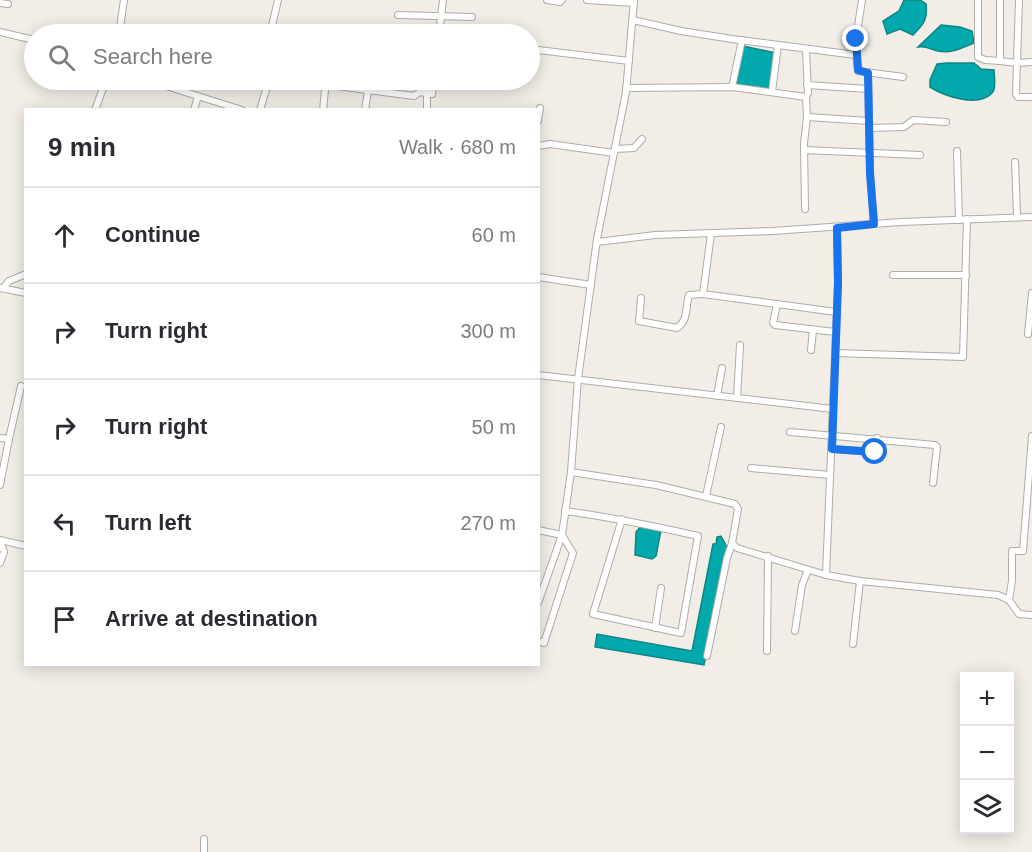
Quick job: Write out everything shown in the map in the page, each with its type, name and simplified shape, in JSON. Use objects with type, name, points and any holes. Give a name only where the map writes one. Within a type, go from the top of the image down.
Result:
[{"type":"street","points":[[120,24],[124,0]]},
{"type":"street","points":[[272,24],[278,0]]},
{"type":"street","points":[[440,24],[443,0]]},
{"type":"street","points":[[547,0],[560,2],[562,0]]},
{"type":"street","points":[[540,597],[562,535],[566,511],[578,379],[597,242],[626,88],[633,20],[634,2],[587,0]]},
{"type":"street","points":[[862,0],[856,39],[858,70],[903,77]]},
{"type":"street","points":[[978,0],[979,59],[1017,63],[1032,62]]},
{"type":"street","points":[[1000,0],[1000,61]]},
{"type":"street","points":[[1019,0],[1016,94],[1018,97],[1032,97]]},
{"type":"street","points":[[398,15],[472,17]]},
{"type":"street","points":[[633,20],[681,31],[856,55]]},
{"type":"street","points":[[0,32],[24,38]]},
{"type":"street","points":[[732,87],[742,40]]},
{"type":"street","points":[[772,92],[778,45]]},
{"type":"street","points":[[805,209],[806,49]]},
{"type":"street","points":[[540,50],[629,61]]},
{"type":"street","points":[[868,73],[874,224]]},
{"type":"street","points":[[807,85],[868,90]]},
{"type":"street","points":[[626,88],[732,87],[806,97]]},
{"type":"street","points":[[96,108],[102,90]]},
{"type":"street","points":[[179,90],[236,108]]},
{"type":"street","points":[[261,108],[266,90]]},
{"type":"street","points":[[323,108],[325,90]]},
{"type":"street","points":[[362,90],[414,96],[418,93],[432,94],[433,90]]},
{"type":"street","points":[[365,108],[368,91]]},
{"type":"street","points":[[427,93],[427,108]]},
{"type":"street","points":[[195,108],[198,96]]},
{"type":"street","points":[[807,117],[904,127],[914,120],[946,122]]},
{"type":"street","points":[[540,146],[550,144],[614,151],[634,148],[642,139]]},
{"type":"street","points":[[804,150],[920,155]]},
{"type":"street","points":[[957,151],[959,220]]},
{"type":"street","points":[[1015,162],[1017,213]]},
{"type":"street","points":[[597,242],[655,235],[1032,217]]},
{"type":"street","points":[[835,353],[963,357],[967,219]]},
{"type":"street","points":[[826,576],[832,449],[837,228]]},
{"type":"street","points":[[704,294],[711,234]]},
{"type":"street","points":[[1,288],[9,281],[24,275]]},
{"type":"street","points":[[893,275],[966,275]]},
{"type":"street","points":[[540,278],[591,285]]},
{"type":"street","points":[[1,288],[24,293]]},
{"type":"street","points":[[1028,334],[1032,292]]},
{"type":"street","points":[[640,298],[639,321],[677,328],[686,316],[689,295],[704,294],[836,312]]},
{"type":"street","points":[[777,304],[773,323],[775,325],[835,332]]},
{"type":"street","points":[[812,350],[813,330]]},
{"type":"street","points":[[737,398],[740,345]]},
{"type":"street","points":[[717,396],[722,368]]},
{"type":"street","points":[[540,375],[833,409]]},
{"type":"street","points":[[0,485],[21,386]]},
{"type":"street","points":[[706,496],[721,427]]},
{"type":"street","points":[[790,432],[877,438],[937,446],[933,483]]},
{"type":"street","points":[[1009,600],[1012,581],[1012,551],[1023,550],[1032,436]]},
{"type":"street","points":[[0,438],[9,439]]},
{"type":"street","points":[[832,449],[875,452],[877,438]]},
{"type":"street","points":[[751,468],[830,475]]},
{"type":"street","points":[[571,472],[656,485],[735,504],[738,509],[732,543],[706,656]]},
{"type":"street","points":[[566,511],[622,519],[698,536],[681,633],[593,614],[622,519]]},
{"type":"street","points":[[540,530],[562,535],[573,553],[544,643],[540,642]]},
{"type":"street","points":[[0,541],[24,546]]},
{"type":"street","points":[[0,541],[4,552],[0,563]]},
{"type":"street","points":[[732,543],[737,548],[826,576],[998,595],[1009,600],[1019,614],[1032,615]]},
{"type":"street","points":[[766,651],[768,556]]},
{"type":"street","points":[[795,631],[800,594],[808,570]]},
{"type":"street","points":[[853,644],[860,581]]},
{"type":"street","points":[[655,628],[661,588]]},
{"type":"street","points":[[204,839],[204,852]]},
{"type":"water","points":[[904,0],[920,0],[926,4],[924,21],[913,35],[900,29],[887,34],[883,21],[899,11]]},
{"type":"water","points":[[941,25],[972,31],[974,43],[947,52],[918,47]]},
{"type":"water","points":[[743,46],[776,53],[771,92],[734,87]]},
{"type":"water","points":[[974,63],[981,69],[994,70],[994,91],[978,100],[970,100],[952,97],[930,87],[930,80],[937,64]]},
{"type":"water","points":[[642,525],[661,530],[656,556],[652,559],[635,555],[636,532]]},
{"type":"water","points":[[721,536],[728,549],[704,665],[595,647],[597,634],[692,651],[713,544],[716,544],[717,537]]},
{"type":"route","points":[[856,39],[858,70],[868,73],[870,173],[874,224],[837,228],[838,283],[832,449],[875,452]]}]
